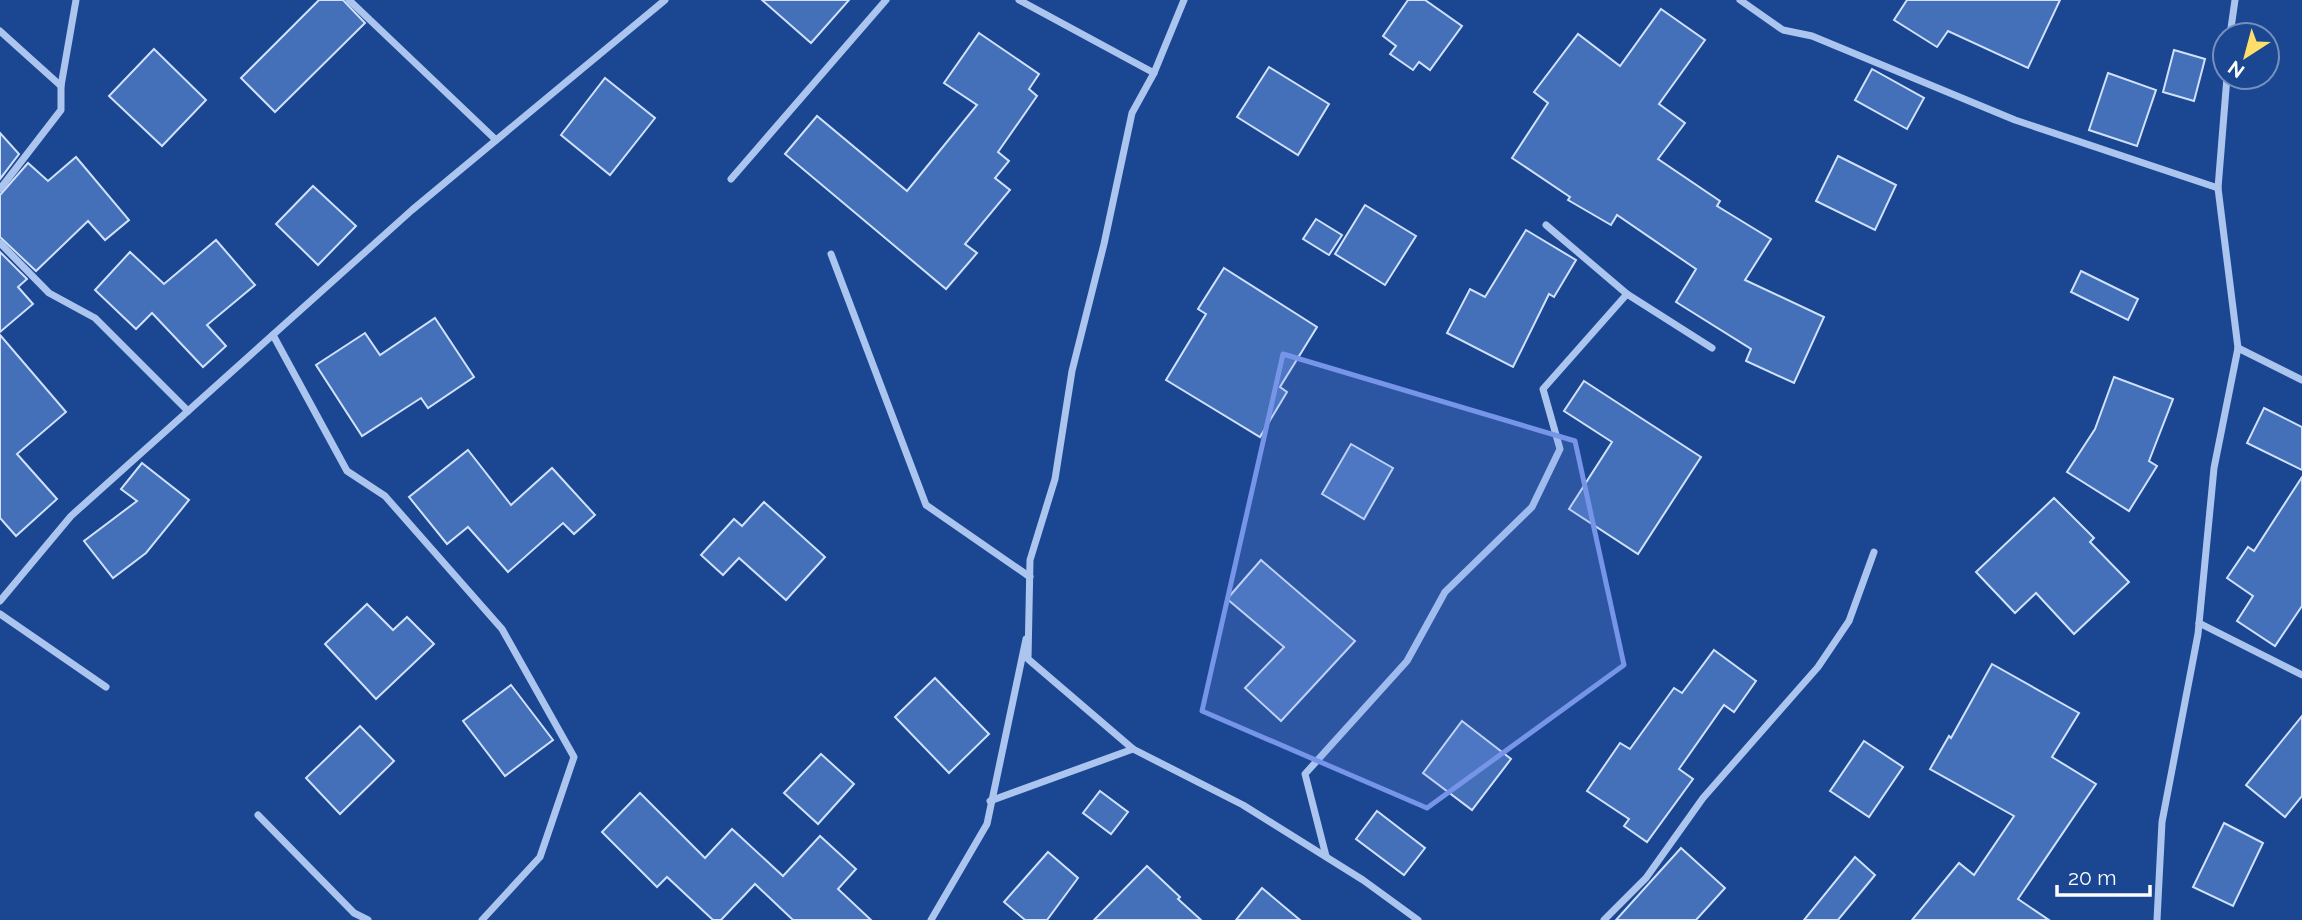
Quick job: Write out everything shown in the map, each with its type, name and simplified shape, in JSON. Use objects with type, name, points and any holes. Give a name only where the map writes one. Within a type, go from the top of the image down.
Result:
[{"type":"street","points":[[0,189],[61,110],[61,86],[76,0]]},
{"type":"street","points":[[349,0],[496,140]]},
{"type":"street","points":[[0,601],[71,516],[496,140],[665,0]]},
{"type":"street","points":[[731,179],[886,0]]},
{"type":"street","points":[[1019,0],[1154,73]]},
{"type":"street","points":[[1184,0],[1154,73],[1132,113],[1104,244],[1072,371],[1055,479],[1030,559],[1028,659],[1133,749],[1243,805],[1326,857],[1418,920]]},
{"type":"street","points":[[1740,0],[1783,30],[1812,36],[2015,120],[2218,188]]},
{"type":"street","points":[[2232,21],[2235,0]]},
{"type":"street","points":[[0,31],[61,86]]},
{"type":"street","points":[[2157,920],[2162,822],[2199,623],[2214,468],[2238,348],[2218,188],[2226,91]]},
{"type":"street","points":[[1546,225],[1627,294],[1712,348]]},
{"type":"street","points":[[0,243],[49,293],[95,318],[188,411]]},
{"type":"street","points":[[831,254],[926,505],[1030,578]]},
{"type":"street","points":[[1326,857],[1305,774],[1407,661],[1445,592],[1532,508],[1560,449],[1543,389],[1627,294]]},
{"type":"street","points":[[273,335],[347,471],[385,496],[502,629],[574,757],[540,857],[482,920]]},
{"type":"street","points":[[2238,348],[2302,380]]},
{"type":"street","points":[[1604,920],[1646,878],[1703,798],[1818,667],[1849,621],[1874,552]]},
{"type":"street","points":[[0,614],[106,687]]},
{"type":"street","points":[[930,920],[987,824],[1030,619]]},
{"type":"street","points":[[2199,623],[2302,675]]},
{"type":"street","points":[[990,801],[1133,749]]},
{"type":"street","points":[[258,815],[354,913],[368,920]]},
{"type":"street","points":[[345,920],[354,913]]},
{"type":"highlighted area","points":[[1283,354],[1575,441],[1624,665],[1427,808],[1202,711]]},
{"type":"building","points":[[319,0],[343,0],[365,23],[275,112],[241,78]]},
{"type":"building","points":[[762,0],[849,0],[811,43]]},
{"type":"building","points":[[1408,0],[1425,0],[1462,26],[1430,70],[1419,62],[1413,70],[1390,54],[1396,46],[1383,36]]},
{"type":"building","points":[[1907,0],[2060,0],[2028,68],[1948,31],[1937,47],[1894,20]]},
{"type":"building","points":[[1661,9],[1705,40],[1659,104],[1685,123],[1658,159],[1720,201],[1717,206],[1771,239],[1745,280],[1824,317],[1794,383],[1746,361],[1751,349],[1676,302],[1696,269],[1617,215],[1611,225],[1568,200],[1570,197],[1512,158],[1548,103],[1534,92],[1578,34],[1620,66]]},
{"type":"building","points":[[979,33],[1039,74],[1029,89],[1037,96],[998,152],[1009,161],[995,178],[1010,190],[965,244],[977,253],[946,289],[785,154],[817,116],[907,191],[977,105],[944,83]]},
{"type":"building","points":[[154,49],[206,100],[162,146],[109,96]]},
{"type":"building","points":[[2174,50],[2205,59],[2194,101],[2163,92]]},
{"type":"building","points":[[1269,67],[1329,104],[1298,155],[1237,117]]},
{"type":"building","points":[[1872,69],[1924,98],[1907,129],[1855,100]]},
{"type":"building","points":[[2108,73],[2156,90],[2137,146],[2089,130]]},
{"type":"building","points":[[605,78],[655,118],[610,175],[561,135]]},
{"type":"building","points":[[0,133],[19,154],[0,179]]},
{"type":"building","points":[[1838,156],[1896,185],[1875,230],[1816,201]]},
{"type":"building","points":[[76,157],[129,220],[105,240],[88,221],[36,271],[0,237],[0,195],[28,163],[48,181]]},
{"type":"building","points":[[313,186],[356,226],[318,265],[276,224]]},
{"type":"building","points":[[1365,205],[1416,236],[1385,285],[1335,254]]},
{"type":"building","points":[[1316,219],[1342,235],[1329,255],[1303,239]]},
{"type":"building","points":[[1526,230],[1576,260],[1554,297],[1549,294],[1513,367],[1447,333],[1470,289],[1485,297]]},
{"type":"building","points":[[216,240],[255,285],[207,325],[226,346],[203,367],[152,313],[136,329],[95,290],[130,252],[164,284]]},
{"type":"building","points":[[0,252],[27,279],[18,287],[33,304],[0,332]]},
{"type":"building","points":[[1224,268],[1317,327],[1280,387],[1287,392],[1260,437],[1166,380],[1206,314],[1198,309]]},
{"type":"building","points":[[2081,271],[2138,299],[2128,320],[2071,292]]},
{"type":"building","points":[[435,318],[474,377],[428,408],[421,398],[362,436],[316,365],[365,333],[380,355]]},
{"type":"building","points":[[0,335],[66,412],[17,454],[57,499],[16,536],[0,518]]},
{"type":"building","points":[[2114,377],[2173,399],[2149,461],[2157,466],[2129,511],[2067,472],[2095,429]]},
{"type":"building","points":[[1584,381],[1701,457],[1638,554],[1569,509],[1612,442],[1564,411]]},
{"type":"building","points":[[2264,408],[2302,427],[2302,470],[2247,443]]},
{"type":"building","points":[[1351,444],[1393,468],[1364,519],[1322,494]]},
{"type":"building","points":[[468,450],[511,505],[552,468],[595,515],[574,534],[563,523],[508,572],[468,527],[447,544],[409,497]]},
{"type":"building","points":[[142,463],[189,500],[146,553],[113,578],[84,541],[137,501],[121,489]]},
{"type":"building","points":[[2302,477],[2302,606],[2275,646],[2237,621],[2253,596],[2227,578],[2248,547],[2254,551]]},
{"type":"building","points":[[2054,498],[2094,538],[2090,542],[2129,582],[2074,634],[2036,593],[2015,613],[1976,572]]},
{"type":"building","points":[[764,502],[825,557],[786,600],[739,558],[723,575],[701,555],[734,519],[742,526]]},
{"type":"building","points":[[1261,560],[1355,641],[1281,721],[1245,688],[1284,647],[1227,599]]},
{"type":"building","points":[[367,604],[393,630],[407,617],[434,644],[376,699],[325,644]]},
{"type":"building","points":[[1714,650],[1756,681],[1734,712],[1724,705],[1679,769],[1693,779],[1647,842],[1624,826],[1629,819],[1587,791],[1620,743],[1630,749],[1674,688],[1682,693]]},
{"type":"building","points":[[1992,664],[2079,713],[2052,757],[2096,784],[2018,899],[2049,920],[1912,920],[1959,863],[1974,875],[2014,816],[1930,769],[1949,736],[1951,738]]},
{"type":"building","points":[[935,678],[989,734],[949,773],[895,717]]},
{"type":"building","points":[[511,685],[553,740],[505,776],[463,721]]},
{"type":"building","points":[[2302,716],[2302,796],[2285,817],[2246,785]]},
{"type":"building","points":[[1462,721],[1511,759],[1472,810],[1423,773]]},
{"type":"building","points":[[360,726],[394,761],[340,814],[306,778]]},
{"type":"building","points":[[1864,741],[1903,767],[1869,817],[1830,791]]},
{"type":"building","points":[[821,754],[854,784],[818,824],[784,793]]},
{"type":"building","points":[[1100,791],[1128,812],[1111,834],[1083,813]]},
{"type":"building","points":[[640,793],[705,858],[732,829],[783,876],[820,836],[856,869],[838,889],[871,920],[793,920],[755,884],[721,920],[713,920],[667,877],[657,887],[602,832]]},
{"type":"building","points":[[1377,811],[1425,848],[1404,875],[1356,839]]},
{"type":"building","points":[[2224,823],[2263,843],[2233,906],[2193,887]]},
{"type":"building","points":[[1681,848],[1725,888],[1696,920],[1616,920]]},
{"type":"building","points":[[1048,852],[1078,878],[1047,920],[1025,920],[1004,902]]},
{"type":"building","points":[[1855,857],[1875,875],[1838,920],[1804,920]]},
{"type":"building","points":[[1147,866],[1180,897],[1178,899],[1201,920],[1094,920]]},
{"type":"building","points":[[1262,888],[1300,920],[1236,920]]}]
